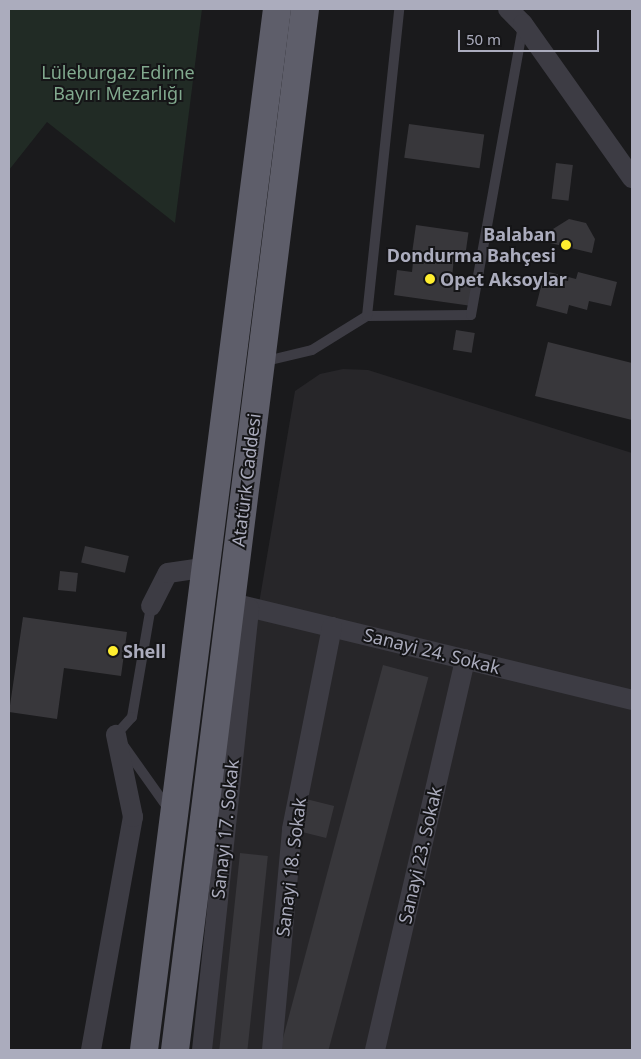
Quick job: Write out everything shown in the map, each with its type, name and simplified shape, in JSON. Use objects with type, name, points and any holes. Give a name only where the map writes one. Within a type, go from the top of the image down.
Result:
[{"type":"highway","name":"Atatürk Caddesi","points":[[144,1050],[208,567],[277,9]]},
{"type":"highway","name":"Atatürk Caddesi","points":[[176,1050],[188,952],[240,606],[261,362],[306,9]]},
{"type":"street","points":[[508,9],[523,24],[632,178]]},
{"type":"street","points":[[151,606],[168,573],[208,567]]},
{"type":"street","name":"Sanayi 24. Sokak","points":[[240,606],[632,700]]},
{"type":"street","name":"Sanayi 17. Sokak","points":[[202,1050],[240,606]]},
{"type":"street","name":"Sanayi 18. Sokak","points":[[272,1050],[292,829],[332,627]]},
{"type":"street","name":"Sanayi 23. Sokak","points":[[375,1050],[465,659]]},
{"type":"street","points":[[91,1050],[95,1041],[132,817],[116,735]]},
{"type":"lane","points":[[367,316],[400,9]]},
{"type":"lane","points":[[261,362],[312,350],[367,316],[471,315],[523,24]]},
{"type":"lane","points":[[151,606],[132,717],[116,735],[175,817]]},
{"type":"shaded area","points":[[343,369],[368,370],[632,453],[632,1050],[211,1050],[253,639],[295,391],[320,374]]},
{"type":"green space","name":"Lüleburgaz Edirne Bayırı Mezarlığı","points":[[9,9],[202,9],[175,223],[47,122],[9,170]]},
{"type":"building","points":[[409,124],[484,135],[480,168],[404,158]]},
{"type":"building","points":[[556,163],[573,165],[568,201],[552,199]]},
{"type":"building","points":[[569,219],[586,223],[595,239],[592,253],[550,243],[553,229]]},
{"type":"building","name":"Opet Aksoylar","points":[[416,225],[468,232],[465,258],[412,251]]},
{"type":"building","name":"Opet Aksoylar","points":[[414,252],[454,257],[452,278],[475,281],[472,306],[394,295],[397,270],[412,272]]},
{"type":"building","points":[[545,271],[576,279],[578,272],[617,282],[611,306],[589,301],[587,310],[569,305],[567,314],[536,306]]},
{"type":"building","points":[[456,330],[475,333],[472,353],[453,350]]},
{"type":"building","points":[[548,342],[632,363],[632,420],[535,396]]},
{"type":"building","points":[[85,546],[129,556],[125,573],[81,563]]},
{"type":"building","points":[[60,571],[78,573],[76,592],[58,590]]},
{"type":"building","points":[[23,617],[127,632],[121,676],[64,668],[57,719],[9,712]]},
{"type":"building","points":[[383,665],[428,677],[328,1050],[280,1048]]},
{"type":"building","points":[[306,799],[334,806],[326,838],[298,831]]},
{"type":"building","points":[[240,853],[268,856],[247,1050],[219,1050]]},
{"type":"place","name":"Balaban Dondurma Bahçesi","points":[[566,245]]},
{"type":"place","name":"Opet Aksoylar","points":[[430,279]]},
{"type":"place","name":"Shell","points":[[113,651]]}]
